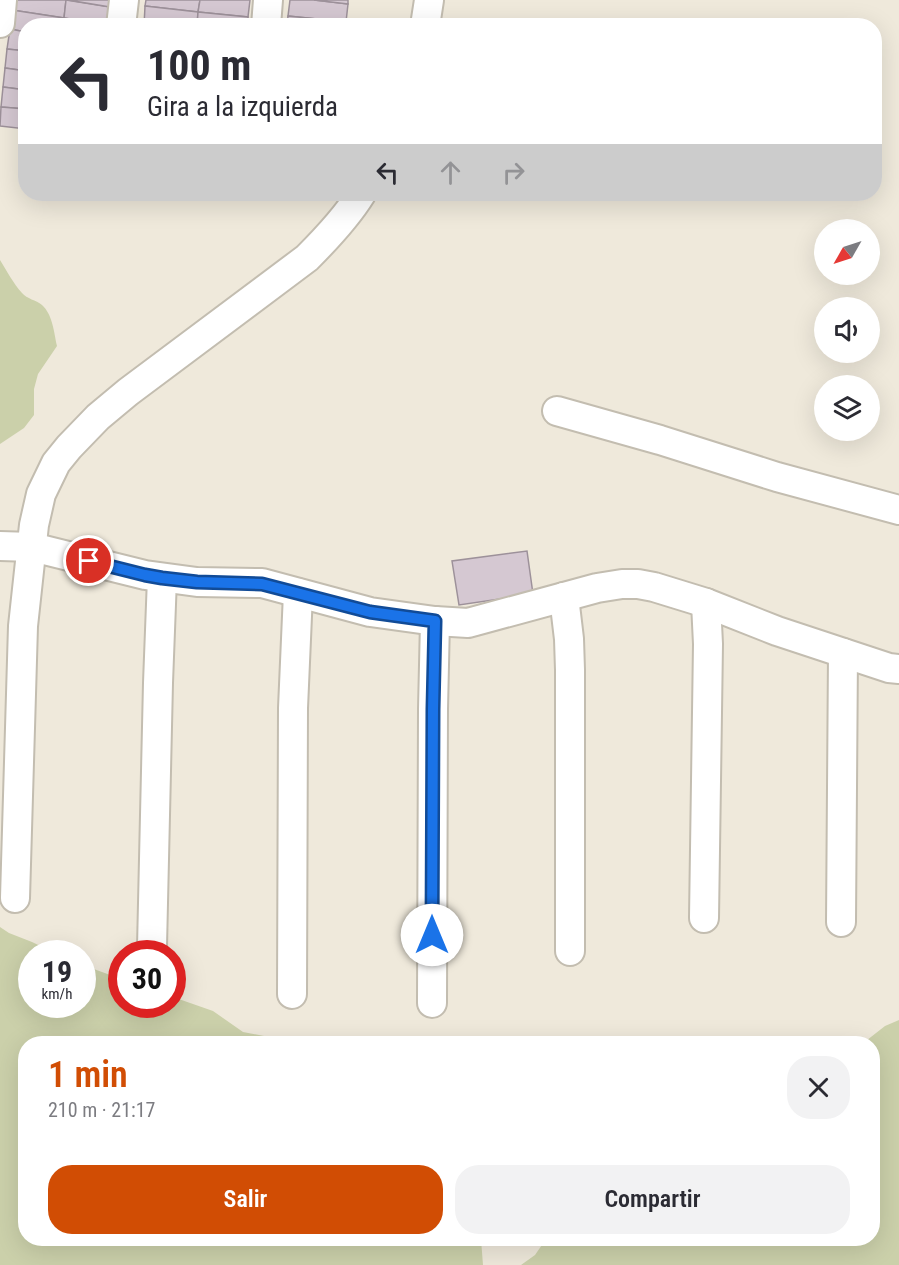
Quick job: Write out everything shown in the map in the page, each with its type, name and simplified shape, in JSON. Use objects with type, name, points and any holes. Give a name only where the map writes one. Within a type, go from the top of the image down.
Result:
[{"type":"street","points":[[0,23],[2,0]]},
{"type":"street","points":[[122,18],[124,0]]},
{"type":"street","points":[[267,18],[268,0]]},
{"type":"street","points":[[426,18],[429,0]]},
{"type":"street","points":[[15,898],[23,626],[34,525],[40,494],[56,463],[98,417],[307,258],[345,217],[355,201]]},
{"type":"street","points":[[557,411],[660,440],[777,477],[899,510]]},
{"type":"street","points":[[0,546],[32,547],[162,578],[197,582],[262,584],[370,612],[435,621],[468,623],[597,588],[622,584],[654,587],[706,603],[777,631],[889,668],[899,669]]},
{"type":"street","points":[[152,940],[162,578]]},
{"type":"street","points":[[292,994],[293,708],[298,593]]},
{"type":"street","points":[[564,597],[570,670],[570,951]]},
{"type":"street","points":[[704,918],[708,644],[706,603]]},
{"type":"street","points":[[432,1003],[435,621]]},
{"type":"street","points":[[841,922],[843,653]]},
{"type":"green space","points":[[0,260],[22,293],[46,309],[57,346],[38,374],[34,389],[34,415],[24,428],[0,444]]},
{"type":"green space","points":[[0,927],[27,940],[18,940],[18,1018],[96,1018],[96,970],[108,974],[108,1018],[186,1018],[186,1002],[213,1011],[243,1032],[264,1036],[18,1036],[18,1246],[482,1246],[483,1265],[0,1265]]},
{"type":"green space","points":[[899,1020],[899,1265],[521,1265],[535,1255],[541,1246],[880,1246],[880,1036],[872,1036],[885,1026]]},
{"type":"building","points":[[13,0],[66,0],[64,18],[12,10]]},
{"type":"building","points":[[66,0],[110,7],[109,18],[64,18]]},
{"type":"building","points":[[68,0],[111,0],[110,7]]},
{"type":"building","points":[[146,0],[200,0],[198,12],[145,6]]},
{"type":"building","points":[[200,0],[250,0],[248,17],[198,12]]},
{"type":"building","points":[[290,0],[348,4],[346,18],[288,16]]},
{"type":"building","points":[[314,0],[348,0],[348,4]]},
{"type":"building","points":[[145,6],[198,12],[198,18],[144,18]]},
{"type":"building","points":[[12,10],[64,18],[18,18],[18,30],[10,29]]},
{"type":"building","points":[[198,12],[248,17],[248,18],[198,18]]},
{"type":"building","points":[[10,29],[18,30],[18,50],[7,49]]},
{"type":"building","points":[[7,49],[18,50],[18,70],[5,68]]},
{"type":"building","points":[[5,68],[18,70],[18,89],[3,87]]},
{"type":"building","points":[[3,87],[18,89],[18,108],[1,107]]},
{"type":"building","points":[[1,107],[18,108],[18,128],[0,126]]},
{"type":"building","points":[[527,551],[533,594],[459,605],[452,561]]},
{"type":"route","points":[[89,561],[162,578],[197,582],[262,584],[370,612],[435,621],[432,935]]}]
